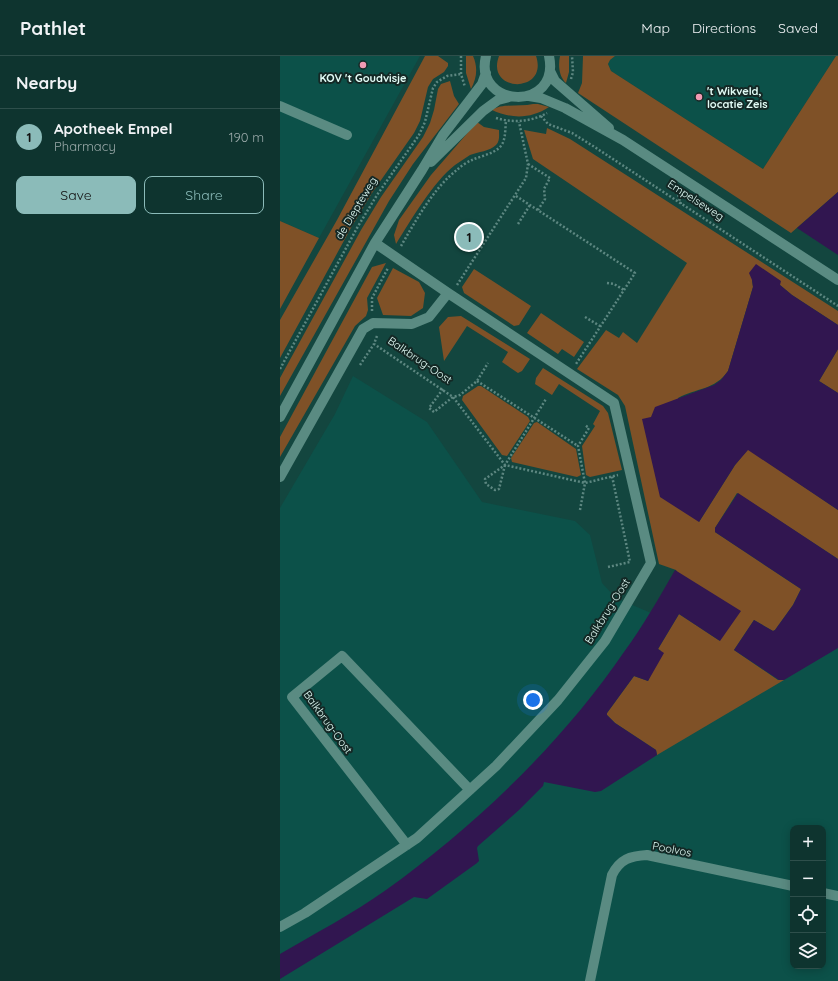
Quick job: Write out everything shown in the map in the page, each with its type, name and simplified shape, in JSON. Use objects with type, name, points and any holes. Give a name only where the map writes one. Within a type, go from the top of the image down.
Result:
[{"type":"street","points":[[530,96],[543,86],[547,79],[550,71],[549,56]]},
{"type":"street","points":[[484,58],[486,73],[489,81],[501,94],[509,97]]},
{"type":"street","name":"Empelseweg","points":[[550,71],[555,81],[622,140]]},
{"type":"street","points":[[280,418],[375,243],[443,135],[482,84],[486,73]]},
{"type":"street","name":"Empelseweg","points":[[509,97],[519,98],[530,96],[541,98],[561,107],[622,140],[838,280]]},
{"type":"street","points":[[422,170],[483,111],[498,100],[509,97]]},
{"type":"street","points":[[280,106],[347,135]]},
{"type":"street","name":"Balkbrug-Oost","points":[[280,927],[305,913],[408,845],[496,766],[558,700],[605,641],[651,563],[614,403],[375,243]]},
{"type":"street","points":[[280,477],[362,329],[377,323],[412,324],[429,317],[448,293]]},
{"type":"street","name":"Balkbrug-Oost","points":[[408,845],[292,697],[342,656],[470,790]]},
{"type":"street","name":"Poolvos","points":[[590,981],[612,875],[617,866],[625,860],[635,856],[647,855],[790,885]]},
{"type":"street","points":[[826,894],[838,896]]},
{"type":"path","name":"de Diepteweg","points":[[280,369],[357,228],[377,195],[419,135],[425,122],[433,88],[437,82],[447,76],[461,74]]},
{"type":"path","name":"Empelseweg","points":[[541,116],[548,124],[572,133],[593,146],[838,306]]},
{"type":"path","points":[[377,323],[372,298],[418,217],[443,183],[456,170],[471,160],[494,152],[500,147],[503,142],[506,121]]},
{"type":"path","points":[[448,293],[456,287],[516,196],[526,178],[528,164],[519,122]]},
{"type":"path","points":[[528,164],[550,178],[544,189],[545,199],[538,210]]},
{"type":"path","points":[[516,196],[635,273],[570,373]]},
{"type":"path","points":[[518,224],[530,205]]},
{"type":"path","points":[[607,283],[614,284],[624,290]]},
{"type":"path","points":[[585,317],[600,326]]},
{"type":"path","name":"Balkbrug-Oost","points":[[377,323],[374,344],[453,396],[505,465]]},
{"type":"path","points":[[360,365],[374,344]]},
{"type":"path","points":[[443,389],[429,408],[434,412],[453,396],[460,395],[477,381],[488,363]]},
{"type":"path","points":[[477,381],[578,446]]},
{"type":"path","points":[[546,400],[505,465],[499,489],[494,490],[486,484],[485,479],[505,465],[585,482],[630,473]]},
{"type":"path","points":[[580,510],[585,482],[578,446],[589,428],[585,425]]},
{"type":"path","points":[[608,567],[630,562],[612,476]]},
{"type":"shaded area","points":[[280,56],[420,56],[319,238],[280,221]]},
{"type":"shaded area","points":[[425,56],[438,56],[448,63],[448,66],[444,72],[433,79],[428,87],[420,121],[414,133],[372,193],[352,226],[280,358],[280,320],[337,220]]},
{"type":"shaded area","points":[[466,56],[473,56],[476,64],[476,77],[471,89],[466,73]]},
{"type":"shaded area","points":[[499,56],[536,56],[538,68],[534,77],[526,82],[517,84],[508,82],[501,77],[497,68]]},
{"type":"shaded area","points":[[560,56],[569,56],[569,72],[566,83],[560,71]]},
{"type":"shaded area","points":[[583,56],[615,56],[608,64],[611,71],[763,169],[836,56],[838,56],[838,192],[791,233],[578,93],[582,83]]},
{"type":"shaded area","points":[[615,56],[836,56],[763,169],[611,71],[608,64]]},
{"type":"shaded area","points":[[450,81],[454,96],[459,104],[413,164],[389,201],[280,396],[280,378],[361,230],[381,197],[423,137],[430,123],[438,89],[441,84]]},
{"type":"shaded area","points":[[533,104],[549,107],[528,116],[506,115],[492,110],[506,106]]},
{"type":"shaded area","points":[[477,122],[484,127],[499,130],[498,142],[491,149],[470,155],[447,172],[415,213],[396,244],[394,235],[399,220],[431,175]]},
{"type":"shaded area","points":[[547,128],[570,139],[838,311],[838,325],[792,295],[780,285],[780,283],[752,280],[753,287],[728,371],[717,382],[678,398],[699,522],[735,465],[748,449],[838,510],[838,559],[737,493],[715,528],[715,532],[801,589],[793,605],[775,630],[773,631],[754,620],[734,650],[778,680],[784,680],[657,755],[656,750],[615,723],[607,715],[607,713],[634,676],[648,681],[661,651],[658,649],[679,614],[720,641],[676,570],[659,564],[625,406],[618,395],[577,369],[606,330],[619,338],[623,332],[637,343],[687,263],[533,159],[524,130],[546,134]]},
{"type":"shaded area","points":[[838,192],[838,255],[797,228]]},
{"type":"shaded area","points":[[280,221],[319,238],[280,309]]},
{"type":"shaded area","points":[[386,263],[367,298],[368,310],[366,316],[355,326],[280,457],[280,437],[372,267]]},
{"type":"shaded area","points":[[756,264],[781,281],[780,285],[792,295],[838,325],[838,349],[819,381],[838,393],[838,510],[748,450],[735,465],[699,522],[660,497],[642,419],[651,417],[655,407],[714,385],[721,380],[728,371],[753,287],[749,273]]},
{"type":"shaded area","points":[[393,268],[419,282],[425,293],[423,308],[411,316],[383,315],[377,298]]},
{"type":"shaded area","points":[[474,269],[531,306],[519,325],[514,326],[464,293],[462,287]]},
{"type":"shaded area","points":[[541,313],[584,342],[574,357],[562,349],[558,354],[527,333]]},
{"type":"shaded area","points":[[461,316],[530,359],[522,371],[518,373],[502,362],[508,352],[467,326],[444,361],[439,327],[448,317]]},
{"type":"shaded area","points":[[838,349],[838,393],[819,381]]},
{"type":"shaded area","points":[[543,368],[603,406],[608,413],[622,470],[590,477],[586,475],[582,446],[595,426],[593,424],[600,411],[559,384],[552,395],[535,384],[536,378]]},
{"type":"shaded area","points":[[353,376],[427,422],[482,502],[575,521],[590,535],[602,583],[616,598],[665,619],[838,463],[838,981],[280,981],[280,508],[335,414]]},
{"type":"shaded area","points":[[478,386],[481,386],[528,417],[530,421],[507,456],[502,455],[462,400],[463,396]]},
{"type":"shaded area","points":[[537,422],[576,449],[581,475],[577,477],[512,462],[511,458],[534,423]]},
{"type":"shaded area","points":[[738,493],[838,559],[838,648],[784,680],[779,680],[734,650],[754,620],[773,631],[775,630],[793,605],[801,589],[715,532],[715,528]]},
{"type":"shaded area","points":[[675,570],[741,611],[720,641],[679,614],[658,649],[664,653],[648,681],[634,676],[607,713],[607,715],[615,723],[656,750],[657,755],[601,791],[595,792],[544,782],[543,786],[519,810],[478,846],[479,861],[477,863],[427,899],[414,897],[280,979],[280,954],[360,907],[386,890],[419,865],[484,811],[545,750],[600,686],[644,622]]},
{"type":"place","name":"KOV 't Goudvisje","points":[[363,65]]},
{"type":"place","name":"'t Wikveld, locatie Zeis","points":[[699,97]]},
{"type":"place","name":"Apotheek Empel","points":[[469,237]]}]
